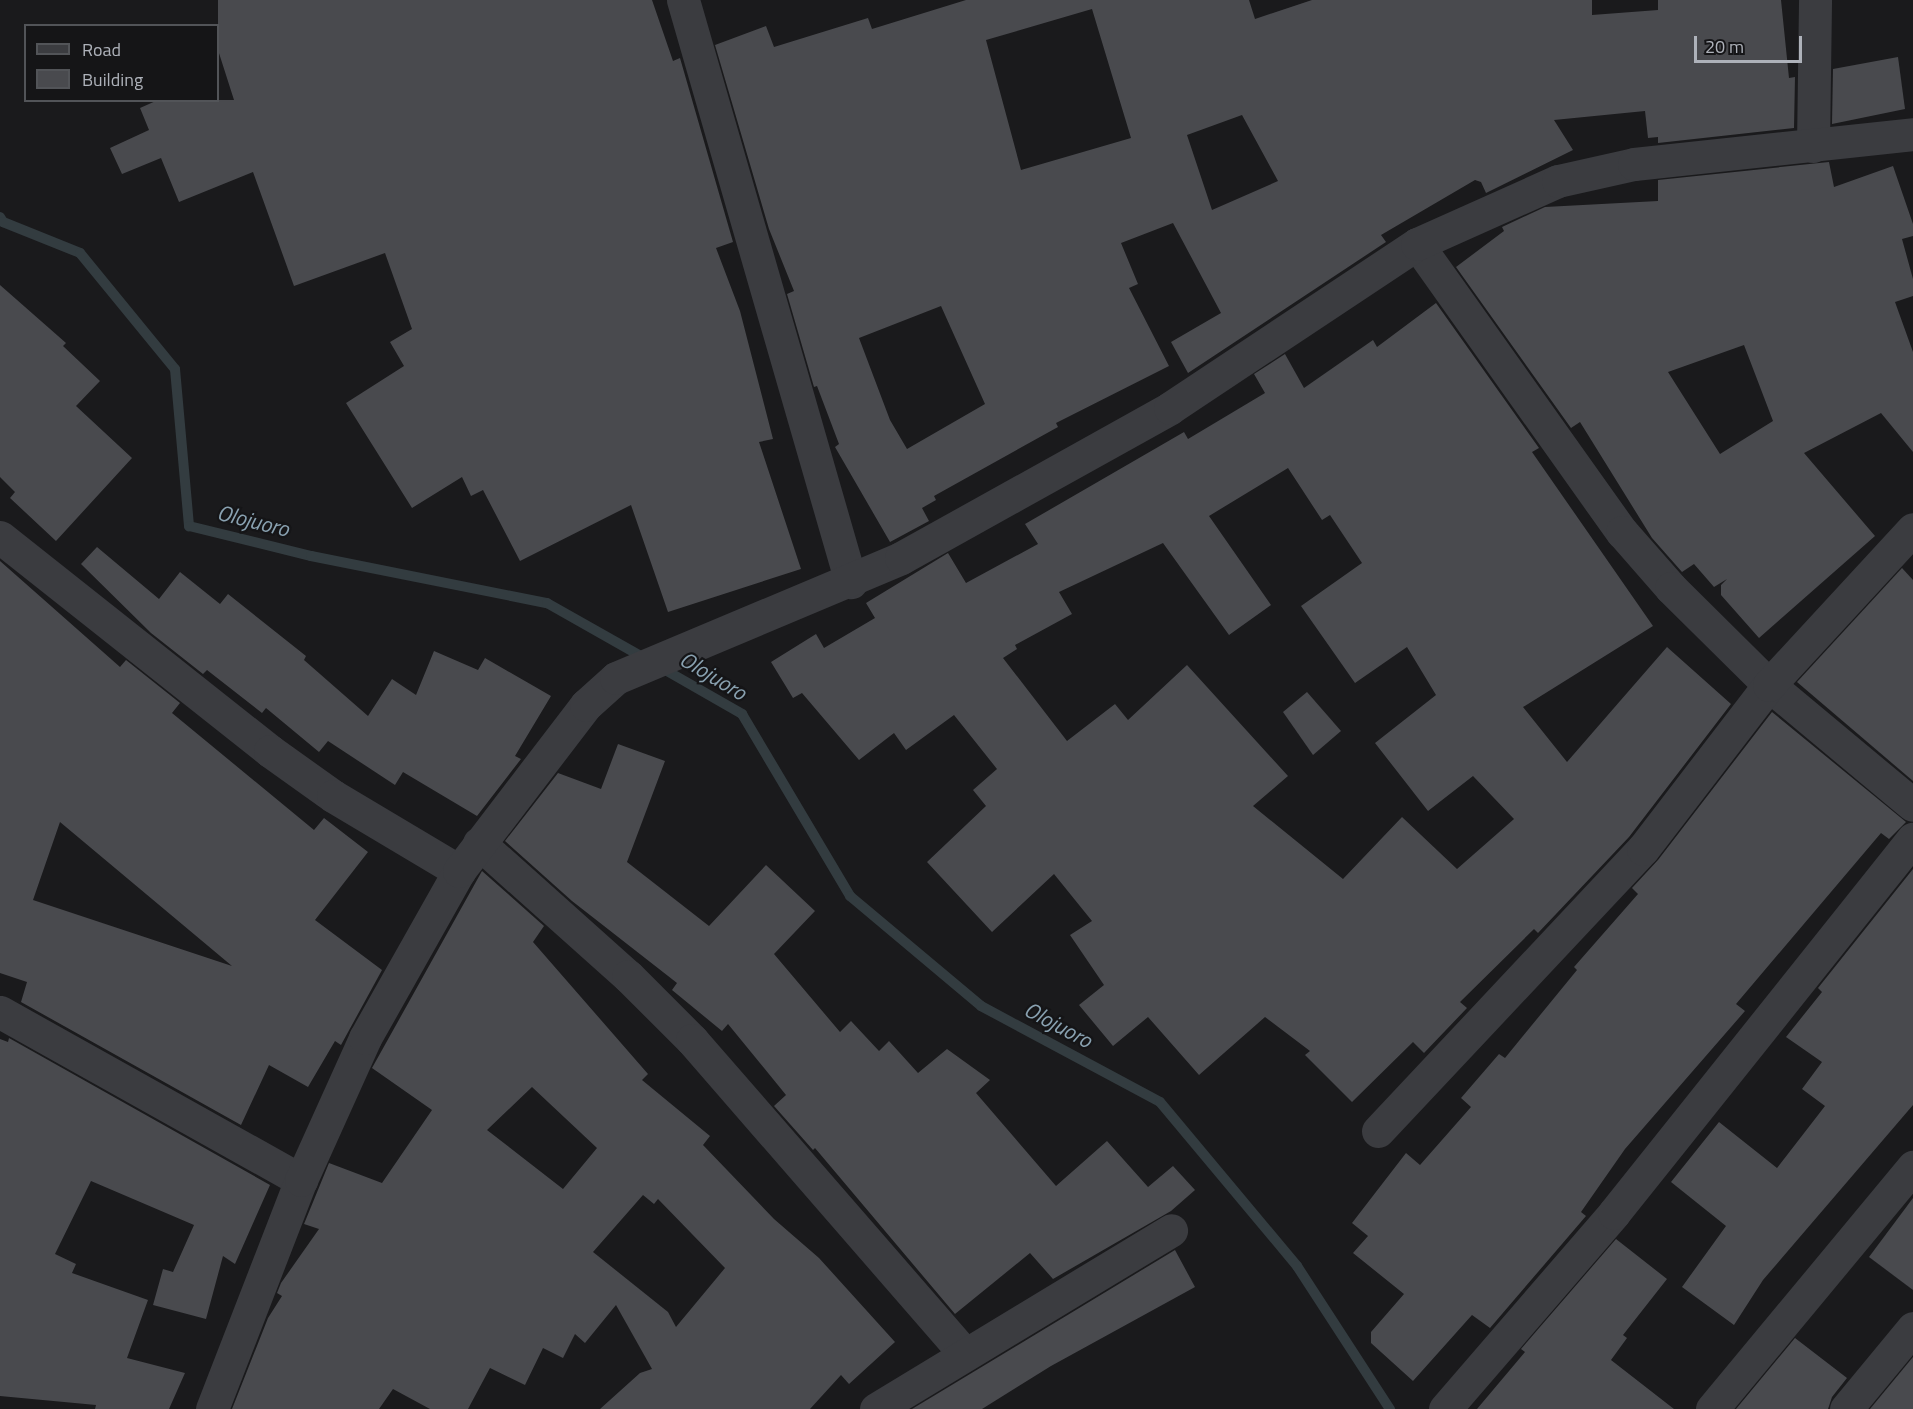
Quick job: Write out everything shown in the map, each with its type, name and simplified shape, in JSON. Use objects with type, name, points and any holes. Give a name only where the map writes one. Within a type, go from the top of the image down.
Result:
[{"type":"street","points":[[682,0],[851,582]]},
{"type":"street","points":[[1813,146],[1815,0]]},
{"type":"street","points":[[212,1409],[301,1180],[365,1038],[459,871],[585,705],[616,678],[681,648],[851,582],[1170,408],[1417,244],[1558,181],[1634,164],[1913,134]]},
{"type":"street","points":[[1417,244],[1622,532],[1671,588],[1768,685],[1913,805]]},
{"type":"street","points":[[1378,1131],[1643,849],[1768,685],[1913,529]]},
{"type":"street","points":[[0,537],[270,751],[333,796],[459,871]]},
{"type":"street","points":[[1444,1409],[1614,1213],[1913,839]]},
{"type":"street","points":[[479,843],[628,976],[692,1040],[964,1353]]},
{"type":"street","points":[[0,1012],[301,1180]]},
{"type":"street","points":[[1712,1409],[1913,1167]]},
{"type":"street","points":[[876,1409],[964,1353],[1171,1230]]},
{"type":"street","points":[[1846,1409],[1913,1328]]},
{"type":"building","points":[[218,0],[652,0],[673,61],[680,58],[733,242],[716,248],[740,311],[773,439],[759,442],[801,569],[668,612],[631,505],[520,561],[483,490],[471,496],[462,477],[412,508],[346,403],[404,366],[390,342],[412,329],[385,253],[294,286],[253,172],[179,202],[161,158],[122,174],[110,148],[149,130],[140,108],[154,102],[234,100],[219,53]]},
{"type":"building","points":[[966,0],[1249,0],[1255,19],[1312,0],[1592,0],[1592,15],[1658,10],[1658,0],[1781,0],[1789,78],[1795,77],[1794,128],[1658,143],[1658,137],[1648,138],[1645,111],[1554,120],[1573,150],[1486,193],[1481,182],[1475,180],[1381,235],[1386,242],[1188,373],[1171,342],[1221,313],[1173,223],[1121,243],[1138,284],[1129,288],[1169,366],[1056,423],[1058,427],[934,496],[936,500],[922,508],[929,521],[890,542],[835,447],[839,444],[817,386],[814,387],[787,294],[794,291],[769,229],[715,45],[766,26],[774,47],[868,18],[872,29]],"holes":[[[1092,9],[1131,138],[1021,170],[986,40]],[[1242,115],[1278,181],[1212,210],[1187,135]],[[941,306],[985,404],[907,449],[890,420],[859,338]]]},
{"type":"building","points":[[1898,57],[1905,109],[1832,124],[1833,69]]},
{"type":"building","points":[[1829,162],[1834,187],[1893,166],[1913,224],[1913,236],[1902,239],[1913,279],[1913,296],[1895,302],[1913,352],[1913,452],[1881,413],[1804,453],[1875,536],[1759,638],[1721,595],[1721,585],[1727,579],[1714,587],[1694,564],[1682,572],[1652,538],[1580,422],[1571,428],[1456,267],[1504,231],[1502,227],[1545,207],[1658,201],[1658,180]],"holes":[[[1744,345],[1773,421],[1720,454],[1668,372]]]},
{"type":"building","points":[[0,285],[66,343],[63,346],[100,381],[76,406],[132,458],[56,541],[10,498],[15,492],[0,477]]},
{"type":"building","points":[[1436,303],[1539,448],[1532,452],[1653,626],[1523,707],[1567,762],[1667,647],[1731,704],[1629,837],[1538,933],[1534,929],[1460,1002],[1467,1008],[1424,1053],[1413,1042],[1352,1102],[1305,1055],[1310,1051],[1265,1017],[1199,1075],[1148,1017],[1113,1046],[1079,1005],[1104,985],[1070,935],[1092,921],[1054,874],[992,932],[927,862],[986,806],[973,790],[997,769],[954,715],[906,750],[894,733],[859,760],[802,693],[793,698],[771,662],[816,634],[824,648],[875,618],[866,603],[948,553],[966,583],[1038,544],[1025,524],[1184,432],[1188,439],[1265,393],[1254,374],[1285,354],[1304,388],[1373,340],[1377,347]],"holes":[[[1288,468],[1322,520],[1330,515],[1362,563],[1301,606],[1355,683],[1407,647],[1436,695],[1375,743],[1428,811],[1473,776],[1514,819],[1457,869],[1402,817],[1343,879],[1253,806],[1288,776],[1187,665],[1128,720],[1115,704],[1067,741],[1003,658],[1017,649],[1015,645],[1072,614],[1059,592],[1163,543],[1229,635],[1271,605],[1209,516]]]},
{"type":"building","points":[[97,547],[159,599],[180,572],[220,604],[228,594],[306,656],[304,660],[368,716],[392,679],[416,695],[434,651],[478,670],[485,658],[551,696],[515,756],[521,759],[477,816],[403,772],[395,785],[328,741],[319,752],[266,708],[262,713],[207,670],[203,674],[151,633],[81,564]]},
{"type":"building","points":[[0,561],[120,667],[126,660],[180,703],[172,713],[314,830],[324,818],[368,852],[315,920],[382,970],[341,1045],[335,1041],[308,1087],[269,1065],[241,1125],[21,1002],[27,982],[0,973]],"holes":[[[60,822],[232,966],[33,900]]]},
{"type":"building","points":[[1902,568],[1913,580],[1913,781],[1797,682]]},
{"type":"building","points":[[1307,692],[1341,731],[1313,755],[1283,712]]},
{"type":"building","points":[[1772,712],[1906,822],[1889,839],[1881,833],[1736,1004],[1745,1011],[1625,1149],[1581,1212],[1586,1216],[1490,1328],[1472,1315],[1413,1381],[1371,1343],[1371,1332],[1404,1294],[1353,1253],[1368,1236],[1352,1223],[1406,1153],[1420,1165],[1471,1107],[1461,1098],[1499,1054],[1505,1058],[1577,970],[1574,967],[1638,894],[1632,888],[1658,860]]},
{"type":"building","points":[[618,744],[665,761],[627,862],[709,926],[766,865],[815,911],[774,954],[840,1032],[851,1021],[879,1051],[889,1041],[918,1073],[947,1049],[990,1080],[976,1093],[1056,1186],[1107,1141],[1148,1187],[1173,1166],[1195,1190],[1171,1211],[1053,1279],[1030,1253],[955,1314],[815,1148],[813,1150],[774,1106],[786,1095],[728,1024],[722,1031],[672,990],[677,983],[572,901],[505,841],[558,773],[601,789]]},
{"type":"building","points":[[1913,869],[1913,1105],[1763,1280],[1734,1325],[1682,1287],[1726,1226],[1671,1182],[1719,1122],[1777,1168],[1825,1106],[1802,1089],[1822,1062],[1786,1037],[1822,992],[1818,988]]},
{"type":"building","points":[[482,871],[544,926],[533,942],[648,1074],[642,1080],[710,1136],[703,1145],[774,1219],[819,1258],[895,1342],[849,1384],[841,1375],[810,1409],[600,1409],[640,1373],[652,1369],[616,1305],[585,1343],[575,1334],[563,1358],[543,1348],[525,1385],[490,1368],[468,1409],[430,1409],[393,1389],[379,1409],[232,1409],[268,1318],[282,1296],[277,1293],[281,1283],[319,1229],[304,1224],[329,1163],[382,1183],[432,1110],[372,1068]],"holes":[[[532,1087],[597,1148],[563,1189],[487,1130]],[[643,1195],[654,1204],[658,1199],[725,1268],[676,1327],[668,1312],[593,1252]]]},
{"type":"building","points":[[9,1038],[270,1185],[235,1264],[223,1256],[206,1319],[153,1305],[163,1269],[173,1272],[194,1225],[91,1181],[55,1254],[76,1264],[72,1273],[148,1300],[127,1358],[185,1373],[169,1409],[95,1409],[96,1405],[0,1396],[0,1039],[8,1042]]},
{"type":"building","points":[[1913,1198],[1913,1290],[1869,1257]]},
{"type":"building","points":[[1616,1239],[1667,1279],[1623,1335],[1627,1338],[1611,1360],[1674,1409],[1477,1409],[1525,1352],[1521,1349]]},
{"type":"building","points":[[1175,1250],[1195,1287],[1051,1366],[982,1409],[912,1409]]},
{"type":"building","points":[[1795,1338],[1847,1378],[1832,1397],[1828,1409],[1736,1409]]},
{"type":"building","points":[[1913,1357],[1913,1409],[1870,1409]]},
{"type":"waterway","name":"Olojuoro","points":[[0,217],[3,222],[80,253],[175,369],[189,526],[311,556],[547,603],[646,659]]},
{"type":"waterway","name":"Olojuoro","points":[[660,667],[742,714],[850,896],[981,1006],[1160,1102],[1297,1266],[1390,1409]]}]
